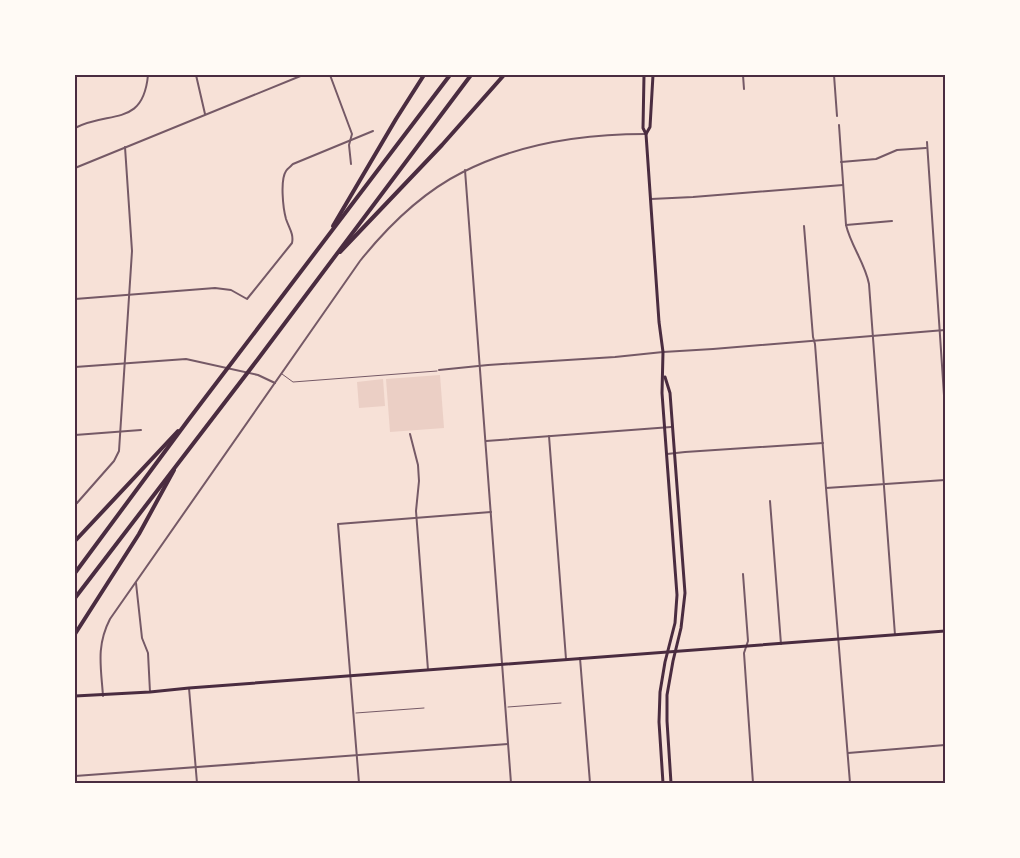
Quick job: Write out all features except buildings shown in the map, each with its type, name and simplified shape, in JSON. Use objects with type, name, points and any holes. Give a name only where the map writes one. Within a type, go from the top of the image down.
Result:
[{"type":"highway","points":[[323,244],[424,75]]},
{"type":"highway","points":[[75,573],[450,75]]},
{"type":"highway","points":[[75,598],[471,75]]},
{"type":"highway","points":[[329,263],[442,145],[504,75]]},
{"type":"highway","points":[[75,541],[189,419]]},
{"type":"highway","points":[[75,634],[139,534],[180,459]]},
{"type":"main road","points":[[644,75],[643,128],[646,134],[663,352],[662,393],[677,595],[675,623],[662,678],[659,708],[663,783]]},
{"type":"main road","points":[[646,134],[650,127],[653,75]]},
{"type":"main road","points":[[664,372],[670,393],[685,593],[681,627],[669,681],[667,709],[671,783]]},
{"type":"main road","points":[[75,697],[945,631]]},
{"type":"street","points":[[75,128],[89,122],[124,114],[135,108],[144,96],[148,75]]},
{"type":"street","points":[[196,75],[205,114]]},
{"type":"street","points":[[75,168],[303,75]]},
{"type":"street","points":[[330,75],[352,134],[349,145],[351,164]]},
{"type":"street","points":[[743,75],[744,89]]},
{"type":"street","points":[[834,75],[837,116]]},
{"type":"street","points":[[838,125],[846,225],[867,274],[895,635]]},
{"type":"street","points":[[75,299],[215,288],[231,290],[247,299],[292,243],[293,237],[285,212],[282,181],[286,170],[293,164],[373,131]]},
{"type":"street","points":[[103,696],[100,652],[110,619],[360,261],[395,222],[450,179],[465,170],[504,155],[536,146],[582,138],[646,134]]},
{"type":"street","points":[[927,142],[945,410]]},
{"type":"street","points":[[75,504],[119,451],[132,251],[125,147]]},
{"type":"street","points":[[841,162],[876,159],[897,150],[926,148]]},
{"type":"street","points":[[465,170],[512,783]]},
{"type":"street","points":[[651,199],[843,185]]},
{"type":"street","points":[[846,225],[892,221]]},
{"type":"street","points":[[804,226],[824,443],[850,783]]},
{"type":"street","points":[[439,370],[945,330]]},
{"type":"street","points":[[75,367],[186,359],[258,375],[275,383]]},
{"type":"street","points":[[486,441],[672,427]]},
{"type":"street","points":[[75,435],[141,430]]},
{"type":"street","points":[[410,434],[418,465],[416,512],[428,670]]},
{"type":"street","points":[[549,436],[566,659]]},
{"type":"street","points":[[667,454],[824,443]]},
{"type":"street","points":[[826,488],[945,480]]},
{"type":"street","points":[[770,501],[781,644]]},
{"type":"street","points":[[359,783],[338,524],[491,512]]},
{"type":"street","points":[[743,574],[748,641],[744,653],[753,783]]},
{"type":"street","points":[[136,583],[142,638],[148,653],[150,692]]},
{"type":"street","points":[[580,658],[590,783]]},
{"type":"street","points":[[189,688],[196,783]]},
{"type":"street","points":[[75,776],[508,744]]},
{"type":"street","points":[[848,753],[945,745]]},
{"type":"lane","points":[[281,374],[293,382],[439,370]]},
{"type":"lane","points":[[506,707],[561,704]]},
{"type":"lane","points":[[354,713],[424,708]]},
{"type":"shaded area","points":[[440,375],[444,428],[390,432],[386,379]]},
{"type":"shaded area","points":[[383,379],[385,406],[359,408],[357,382]]}]
